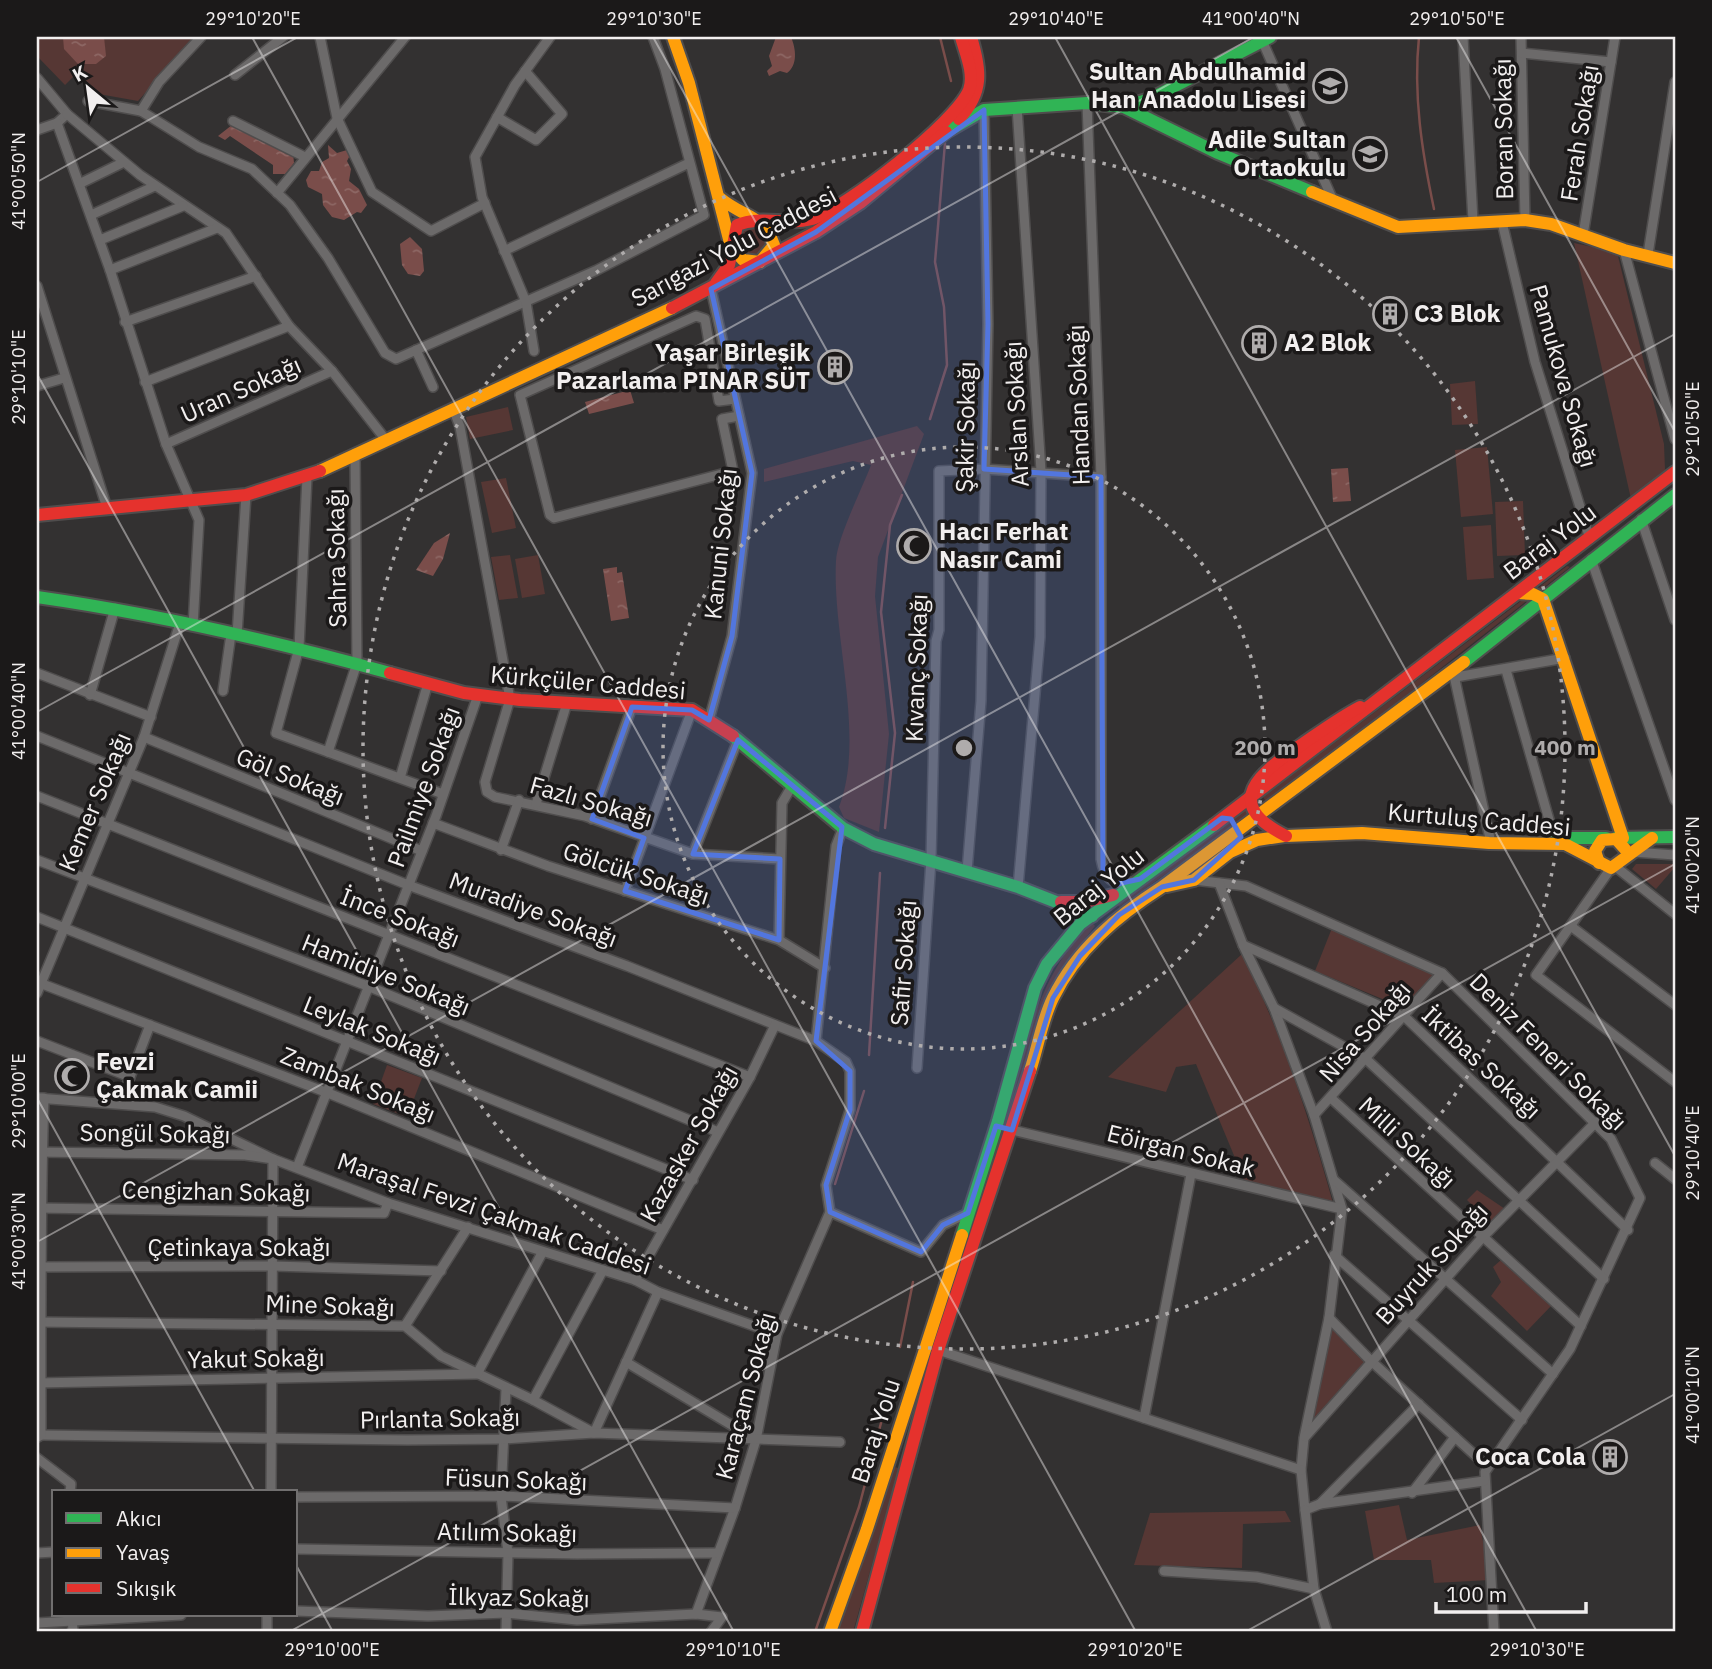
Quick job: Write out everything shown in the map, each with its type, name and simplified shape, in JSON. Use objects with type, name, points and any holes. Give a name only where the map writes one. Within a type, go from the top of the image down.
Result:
[{"type":"main road","points":[[673,37],[689,83],[731,247],[739,259],[749,263],[760,262],[774,245],[768,228],[759,220],[736,211],[720,198]]},
{"type":"main road","points":[[957,107],[969,89],[970,75],[961,37]]},
{"type":"main road","points":[[944,133],[979,94],[981,76],[971,37]]},
{"type":"main road","points":[[1124,107],[1150,99],[1264,38]]},
{"type":"main road","points":[[711,289],[729,265],[737,225],[746,220],[812,218],[833,208],[880,176],[968,97],[979,94],[1017,107]]},
{"type":"main road","name":"Sarıgazi Yolu Caddesi","points":[[37,515],[246,495],[307,477],[711,289],[817,232],[860,203],[944,133],[984,110],[1087,103],[1124,107],[1218,153],[1398,227],[1525,220],[1551,224],[1624,250],[1675,263]]},
{"type":"main road","name":"Baraj Yolu","points":[[830,1632],[867,1529],[996,1126],[1035,988],[1060,945],[1140,878],[1392,691],[1675,472]]},
{"type":"main road","name":"Baraj Yolu","points":[[864,1628],[939,1350],[1053,998],[1087,946],[1119,915],[1162,887],[1238,828],[1454,674],[1591,559],[1675,495]]},
{"type":"main road","points":[[1518,593],[1533,594],[1543,599],[1565,658],[1613,838],[1623,844],[1625,853],[1612,865]]},
{"type":"main road","name":"Kürkçüler Caddesi","points":[[37,597],[115,608],[299,648],[478,695],[692,710],[737,740],[843,828],[874,844],[1018,887],[1092,916]]},
{"type":"main road","points":[[1251,796],[1255,816],[1269,829],[1286,836]]},
{"type":"main road","points":[[1222,818],[1231,820],[1241,837],[1230,852]]},
{"type":"main road","points":[[1552,830],[1567,838],[1675,837]]},
{"type":"main road","name":"Kurtuluş Caddesi","points":[[1194,880],[1230,852],[1257,840],[1322,831],[1574,846],[1612,865]]},
{"type":"main road","points":[[1612,865],[1595,856],[1596,847],[1613,838]]},
{"type":"main road","points":[[1612,865],[1652,838]]},
{"type":"main road","points":[[1162,887],[1194,880]]},
{"type":"main road","points":[[1061,902],[1104,899],[1124,891]]},
{"type":"main road","points":[[1092,916],[1119,915]]},
{"type":"main road","points":[[996,1126],[1012,1130]]},
{"type":"main road","points":[[924,1347],[939,1350]]},
{"type":"street","points":[[141,110],[159,82],[201,37]]},
{"type":"street","points":[[235,75],[283,37]]},
{"type":"street","points":[[320,37],[337,118],[372,192],[431,231],[485,203]]},
{"type":"street","points":[[277,193],[405,37]]},
{"type":"street","points":[[534,351],[526,302],[485,203],[475,157],[525,71],[550,37]]},
{"type":"street","points":[[88,101],[141,110],[199,147],[252,169],[311,232],[385,353],[396,359],[597,270],[704,215],[665,68],[653,37]]},
{"type":"street","points":[[1463,37],[1473,221]]},
{"type":"street","name":"Boran Sokağı","points":[[1521,37],[1525,220]]},
{"type":"street","name":"Ferah Sokağı","points":[[1583,235],[1615,37]]},
{"type":"street","points":[[1264,38],[1332,198]]},
{"type":"street","points":[[1522,53],[1611,62]]},
{"type":"street","points":[[497,117],[536,140],[562,114],[525,71]]},
{"type":"street","points":[[37,78],[67,114],[124,162],[226,233],[289,326],[331,371],[386,440]]},
{"type":"street","points":[[1648,254],[1675,82]]},
{"type":"street","name":"Handan Sokağı","points":[[1087,103],[1101,477],[1101,859],[1109,880],[1127,884],[1140,878]]},
{"type":"street","name":"Arslan Sokağı","points":[[1017,107],[1041,471],[1040,637],[1018,887]]},
{"type":"street","name":"Şakir Sokağı","points":[[967,871],[981,701],[988,324],[984,110]]},
{"type":"street","points":[[37,130],[57,123],[67,114]]},
{"type":"street","points":[[233,121],[305,157]]},
{"type":"street","points":[[57,123],[81,183],[166,444],[199,520],[193,625]]},
{"type":"street","points":[[81,183],[124,162]]},
{"type":"street","points":[[504,251],[690,163]]},
{"type":"street","points":[[91,215],[155,186]]},
{"type":"street","points":[[100,240],[183,205]]},
{"type":"street","name":"Pamukova Sokağı","points":[[1502,222],[1535,362],[1590,539]]},
{"type":"street","points":[[110,270],[217,228]]},
{"type":"street","points":[[1624,250],[1675,439]]},
{"type":"street","points":[[125,322],[256,276]]},
{"type":"street","points":[[37,286],[107,508]]},
{"type":"street","name":"Kanuni Sokağı","points":[[709,720],[732,636],[752,475],[711,289]]},
{"type":"street","points":[[696,316],[705,319],[719,401],[733,471],[554,518],[550,515],[520,395],[696,316]]},
{"type":"street","points":[[145,382],[289,326]]},
{"type":"street","points":[[416,350],[433,387]]},
{"type":"street","name":"Uran Sokağı","points":[[166,444],[331,371]]},
{"type":"street","points":[[37,386],[64,378]]},
{"type":"street","points":[[719,401],[736,399]]},
{"type":"street","points":[[453,408],[460,427],[510,699]]},
{"type":"street","points":[[722,419],[739,416]]},
{"type":"street","name":"Sahra Sokağı","points":[[328,752],[357,663],[355,453]]},
{"type":"street","name":"Kıvanç Sokağı","points":[[931,860],[936,641],[939,630],[939,471],[1041,471],[1101,477]]},
{"type":"street","points":[[307,477],[299,648],[276,733],[443,794]]},
{"type":"street","points":[[223,691],[234,634],[246,495]]},
{"type":"street","points":[[1642,519],[1675,620]]},
{"type":"street","points":[[1591,559],[1675,800]]},
{"type":"street","points":[[90,695],[115,608]]},
{"type":"street","name":"Kemer Sokağı","points":[[38,986],[144,737],[180,623]]},
{"type":"street","points":[[1491,843],[1454,674],[1506,670],[1565,658]]},
{"type":"street","points":[[1506,670],[1552,830],[1534,844]]},
{"type":"street","points":[[37,673],[151,717]]},
{"type":"street","points":[[400,778],[428,683]]},
{"type":"street","name":"Pailmiye Sokağı","points":[[298,1166],[433,823],[478,695]]},
{"type":"street","name":"Fazlı Sokağı","points":[[510,699],[485,787],[495,797],[519,800],[592,819],[692,854],[780,859]]},
{"type":"street","points":[[536,804],[567,703]]},
{"type":"street","points":[[592,819],[632,706]]},
{"type":"street","points":[[625,891],[692,710]]},
{"type":"street","name":"Muradiye Sokağı","points":[[37,736],[408,884],[816,1041]]},
{"type":"street","name":"Göl Sokağı","points":[[144,737],[422,851]]},
{"type":"street","points":[[692,854],[737,740]]},
{"type":"street","points":[[779,940],[782,803],[792,786]]},
{"type":"street","name":"İnce Sokağı","points":[[37,796],[750,1077]]},
{"type":"street","points":[[501,850],[519,800]]},
{"type":"street","name":"Gölcük Sokağı","points":[[433,823],[501,850],[779,940],[825,968]]},
{"type":"street","points":[[816,1041],[836,846],[843,828]]},
{"type":"street","points":[[1634,852],[1675,855]]},
{"type":"street","name":"Hamidiye Sokağı","points":[[37,860],[370,987],[718,1132]]},
{"type":"street","name":"Safir Sokağı","points":[[917,1068],[931,860]]},
{"type":"street","points":[[1675,914],[1612,865],[1572,927],[1536,975],[1675,1082]]},
{"type":"street","name":"Deniz Feneri Sokağı","points":[[1194,880],[1246,886],[1442,973],[1496,1029],[1611,1139],[1640,1198],[1628,1230],[1581,1326],[1553,1374],[1488,1467],[1484,1481],[1494,1632]]},
{"type":"street","points":[[1219,883],[1243,945],[1274,1008],[1314,1115],[1342,1209],[1334,1255],[1329,1318],[1304,1438],[1301,1470],[1314,1589],[1327,1632]]},
{"type":"street","name":"Leylak Sokağı","points":[[37,918],[693,1180]]},
{"type":"street","points":[[1572,927],[1675,1005]]},
{"type":"street","name":"İktibas Sokağı","points":[[1243,945],[1405,1017],[1628,1230]]},
{"type":"street","name":"Nisa Sokağı","points":[[1314,1115],[1332,1099],[1442,973]]},
{"type":"street","name":"Zambak Sokağı","points":[[38,986],[150,1025],[328,1093],[663,1230]]},
{"type":"street","points":[[1274,1008],[1366,1059],[1604,1279]]},
{"type":"street","points":[[120,1103],[150,1025]]},
{"type":"street","name":"Kazasker Sokağı","points":[[635,1280],[750,1077],[775,1025]]},
{"type":"street","points":[[37,1041],[130,1077]]},
{"type":"street","name":"Karaçam Sokağı","points":[[696,1614],[735,1508],[756,1440],[777,1334],[830,1212],[826,1185],[850,1110],[850,1071],[846,1062],[816,1041]]},
{"type":"street","points":[[39,1098],[39,1436]]},
{"type":"street","name":"Maraşal Fevzi Çakmak Caddesi","points":[[39,1098],[155,1107],[184,1116],[274,1158],[388,1203],[635,1280],[658,1292],[777,1334]]},
{"type":"street","name":"Milli Sokağı","points":[[1332,1099],[1481,1238],[1581,1326]]},
{"type":"street","name":"Buyruk Sokağı","points":[[1304,1438],[1370,1360],[1481,1238],[1596,1122]]},
{"type":"street","name":"Eöirgan Sokak","points":[[1012,1130],[1342,1209]]},
{"type":"street","name":"Songül Sokağı","points":[[39,1152],[245,1155],[274,1158]]},
{"type":"street","points":[[271,1490],[274,1158]]},
{"type":"street","points":[[1655,1163],[1675,1179]]},
{"type":"street","points":[[1144,1418],[1191,1174]]},
{"type":"street","points":[[1334,1180],[1553,1374]]},
{"type":"street","name":"Cengizhan Sokağı","points":[[40,1208],[384,1213],[388,1203]]},
{"type":"street","points":[[830,1212],[921,1252],[943,1225],[968,1213]]},
{"type":"street","points":[[405,1326],[468,1227]]},
{"type":"street","points":[[477,1374],[542,1253]]},
{"type":"street","points":[[1334,1255],[1522,1420]]},
{"type":"street","name":"Çetinkaya Sokağı","points":[[40,1267],[273,1266],[441,1271]]},
{"type":"street","points":[[533,1400],[603,1270]]},
{"type":"street","points":[[594,1433],[658,1292]]},
{"type":"street","points":[[1329,1318],[1370,1360],[1488,1467]]},
{"type":"street","name":"Mine Sokağı","points":[[38,1322],[405,1326],[441,1356],[594,1433]]},
{"type":"street","points":[[939,1350],[1301,1470]]},
{"type":"street","points":[[626,1362],[756,1440]]},
{"type":"street","name":"Yakut Sokağı","points":[[39,1383],[477,1374]]},
{"type":"street","points":[[506,1389],[501,1496],[508,1553],[506,1632]]},
{"type":"street","points":[[1320,1504],[1419,1404]]},
{"type":"street","name":"Pırlanta Sokağı","points":[[39,1436],[273,1440],[503,1439],[594,1433],[840,1442]]},
{"type":"street","points":[[1412,1493],[1455,1437]]},
{"type":"street","points":[[38,1460],[71,1484],[70,1490]]},
{"type":"street","points":[[1305,1510],[1320,1504],[1484,1481]]},
{"type":"street","name":"Füsun Sokağı","points":[[298,1497],[501,1496],[735,1508]]},
{"type":"street","name":"Atılım Sokağı","points":[[298,1549],[718,1553]]},
{"type":"street","points":[[1164,1571],[1257,1577],[1314,1589]]},
{"type":"street","name":"İlkyaz Sokağı","points":[[298,1611],[428,1616],[506,1613],[577,1620],[696,1614],[722,1617],[710,1632]]},
{"type":"street","points":[[37,1623],[72,1618],[145,1616]]},
{"type":"street","points":[[72,1618],[73,1632]]},
{"type":"highlighted area","points":[[984,110],[988,324],[984,469],[1101,477],[1103,872],[1117,884],[1140,879],[1222,818],[1231,819],[1241,837],[1194,880],[1162,887],[1119,915],[1080,956],[1053,998],[1012,1130],[996,1126],[968,1213],[943,1225],[921,1252],[830,1212],[826,1185],[850,1110],[850,1071],[816,1041],[842,827],[738,740],[693,854],[780,859],[779,940],[625,891],[644,838],[592,819],[632,707],[692,710],[709,720],[732,636],[752,473],[711,289],[816,232]]},
{"type":"shaded area","points":[[37,37],[195,37],[138,101],[93,93],[77,73],[65,85],[37,56]]},
{"type":"shaded area","points":[[752,226],[762,230],[766,240],[762,250],[752,254],[742,250],[738,240],[742,230]]},
{"type":"shaded area","points":[[1574,243],[1617,252],[1664,444],[1665,470],[1631,499]]},
{"type":"shaded area","points":[[1475,381],[1478,424],[1452,425],[1450,384]]},
{"type":"shaded area","points":[[508,407],[513,430],[470,439],[466,417]]},
{"type":"shaded area","points":[[917,426],[924,434],[878,557],[875,596],[889,734],[879,832],[844,818],[839,807],[846,779],[849,718],[836,591],[836,561],[845,527],[871,465],[853,461],[764,482],[764,469]]},
{"type":"shaded area","points":[[1487,447],[1493,514],[1461,517],[1455,450]]},
{"type":"shaded area","points":[[506,478],[516,528],[492,533],[481,482]]},
{"type":"shaded area","points":[[1523,501],[1525,555],[1497,556],[1495,502]]},
{"type":"shaded area","points":[[1491,525],[1494,578],[1467,580],[1463,527]]},
{"type":"shaded area","points":[[510,555],[518,598],[499,600],[491,557]]},
{"type":"shaded area","points":[[538,555],[545,594],[522,598],[515,559]]},
{"type":"shaded area","points":[[1567,566],[1570,567],[1268,804],[1263,797]]},
{"type":"shaded area","points":[[1244,809],[1249,815],[1119,907],[1117,902],[1159,875]]},
{"type":"shaded area","points":[[1636,864],[1675,864],[1675,867],[1656,889],[1632,869]]},
{"type":"shaded area","points":[[1092,922],[1095,926],[1066,963],[1049,995],[1011,1117],[1006,1115],[1028,1037],[1046,988],[1073,943]]},
{"type":"shaded area","points":[[1332,928],[1436,972],[1404,1008],[1315,971]]},
{"type":"shaded area","points":[[1242,954],[1294,1076],[1333,1203],[1245,1182],[1196,1064],[1176,1067],[1166,1092],[1108,1077]]},
{"type":"shaded area","points":[[387,1065],[422,1078],[407,1117],[373,1104]]},
{"type":"shaded area","points":[[1477,1190],[1505,1209],[1490,1223],[1467,1200]]},
{"type":"shaded area","points":[[1501,1260],[1552,1305],[1527,1331],[1491,1296],[1501,1282],[1493,1267]]},
{"type":"shaded area","points":[[1333,1319],[1371,1355],[1311,1426]]},
{"type":"shaded area","points":[[894,1467],[899,1468],[853,1632],[836,1632]]},
{"type":"shaded area","points":[[1399,1505],[1407,1540],[1480,1525],[1490,1580],[1434,1583],[1431,1560],[1374,1560],[1365,1511]]},
{"type":"shaded area","points":[[1285,1511],[1291,1522],[1243,1524],[1242,1568],[1134,1565],[1150,1513]]},
{"type":"water","points":[[63,37],[104,37],[106,56],[96,64],[78,64],[64,49]]},
{"type":"water","points":[[776,37],[791,37],[795,52],[794,61],[787,73],[780,71],[769,76],[767,71],[772,66],[769,56]]},
{"type":"water","points":[[232,125],[293,153],[294,163],[285,174],[273,174],[273,165],[230,136],[225,140],[218,136]]},
{"type":"water","points":[[328,145],[337,153],[347,150],[350,155],[347,161],[351,169],[349,181],[359,189],[367,205],[361,213],[357,212],[344,220],[332,217],[323,205],[322,194],[308,187],[306,180],[311,171],[319,171],[322,162],[329,158]]},
{"type":"water","points":[[410,237],[422,249],[424,271],[420,276],[408,274],[402,265],[400,244]]},
{"type":"water","points":[[630,390],[634,403],[589,414],[585,402]]},
{"type":"water","points":[[1348,468],[1351,501],[1333,502],[1331,469]]},
{"type":"water","points":[[450,533],[443,559],[433,576],[416,570],[434,543]]},
{"type":"water","points":[[617,567],[617,573],[622,572],[629,618],[611,621],[603,569]]},
{"type":"waterway","points":[[940,37],[951,81]]},
{"type":"waterway","points":[[1419,37],[1417,80],[1420,123],[1434,209]]},
{"type":"waterway","points":[[930,419],[947,365],[944,307],[935,262],[945,143]]},
{"type":"waterway","points":[[885,828],[895,733],[881,612],[890,525],[902,495]]},
{"type":"waterway","points":[[869,1055],[880,873]]},
{"type":"waterway","points":[[835,1184],[864,1091]]},
{"type":"waterway","points":[[900,1347],[913,1282]]},
{"type":"waterway","points":[[815,1632],[859,1507],[892,1381]]},
{"type":"traffic: fast","points":[[1124,107],[1150,99],[1270,37]]},
{"type":"traffic: fast","points":[[946,132],[984,110],[1087,103],[1124,107],[1218,153],[1312,192]]},
{"type":"traffic: fast","points":[[1464,662],[1675,495]]},
{"type":"traffic: fast","points":[[37,597],[215,629],[390,673]]},
{"type":"traffic: fast","points":[[733,736],[843,828],[874,844],[1018,887],[1092,916]]},
{"type":"traffic: fast","points":[[962,1235],[998,1121],[1035,988],[1047,964],[1080,924],[1214,825]]},
{"type":"traffic: fast","points":[[1552,830],[1567,838],[1606,838]]},
{"type":"traffic: fast","points":[[1616,838],[1675,837]]},
{"type":"traffic: slow","points":[[673,37],[689,83],[731,247],[743,260],[760,262],[774,245],[770,235],[758,222],[720,198]]},
{"type":"traffic: slow","points":[[1312,192],[1398,227],[1525,220],[1551,224],[1624,250],[1675,263]]},
{"type":"traffic: slow","points":[[320,471],[672,308]]},
{"type":"traffic: slow","points":[[1518,593],[1533,594],[1543,599],[1623,838]]},
{"type":"traffic: slow","points":[[1030,1071],[1053,998],[1074,964],[1100,935],[1129,910],[1464,662]]},
{"type":"traffic: slow","points":[[1286,836],[1362,833],[1489,843],[1565,844],[1611,868],[1652,838]]},
{"type":"traffic: slow","points":[[1167,886],[1194,880],[1230,852],[1257,840],[1284,836]]},
{"type":"traffic: slow","points":[[1599,863],[1595,851],[1602,840],[1616,839],[1625,849]]},
{"type":"traffic: slow","points":[[830,1632],[867,1529],[962,1235]]},
{"type":"traffic: jam","points":[[716,283],[729,265],[737,225],[756,221],[803,221],[828,212],[873,182],[944,122],[960,104],[971,84],[969,63],[961,37]]},
{"type":"traffic: jam","points":[[959,119],[973,99],[978,80],[977,60],[971,37]]},
{"type":"traffic: jam","points":[[672,308],[816,232],[860,203],[946,132]]},
{"type":"traffic: jam","points":[[37,515],[246,495],[320,471]]},
{"type":"traffic: jam","points":[[1214,825],[1675,472]]},
{"type":"traffic: jam","points":[[390,673],[464,693],[520,700],[692,710],[733,736]]},
{"type":"traffic: jam","points":[[1286,836],[1266,824],[1255,812],[1251,800],[1253,789],[1272,766],[1360,707]]},
{"type":"traffic: jam","points":[[1061,902],[1085,902],[1113,895]]},
{"type":"traffic: jam","points":[[862,1632],[938,1350],[1030,1071]]},
{"type":"place","name":"Sultan Abdulhamid Han Anadolu Lisesi","points":[[1330,86]]},
{"type":"place","name":"Adile Sultan Ortaokulu","points":[[1370,154]]},
{"type":"place","name":"C3 Blok","points":[[1390,314]]},
{"type":"place","name":"A2 Blok","points":[[1259,343]]},
{"type":"place","name":"Yaşar Birleşik Pazarlama PINAR SÜT","points":[[835,367]]},
{"type":"place","name":"Hacı Ferhat Nasır Cami","points":[[914,546]]},
{"type":"place","name":"Fevzi Çakmak Camii","points":[[72,1076]]},
{"type":"place","name":"Coca Cola","points":[[1610,1457]]}]
